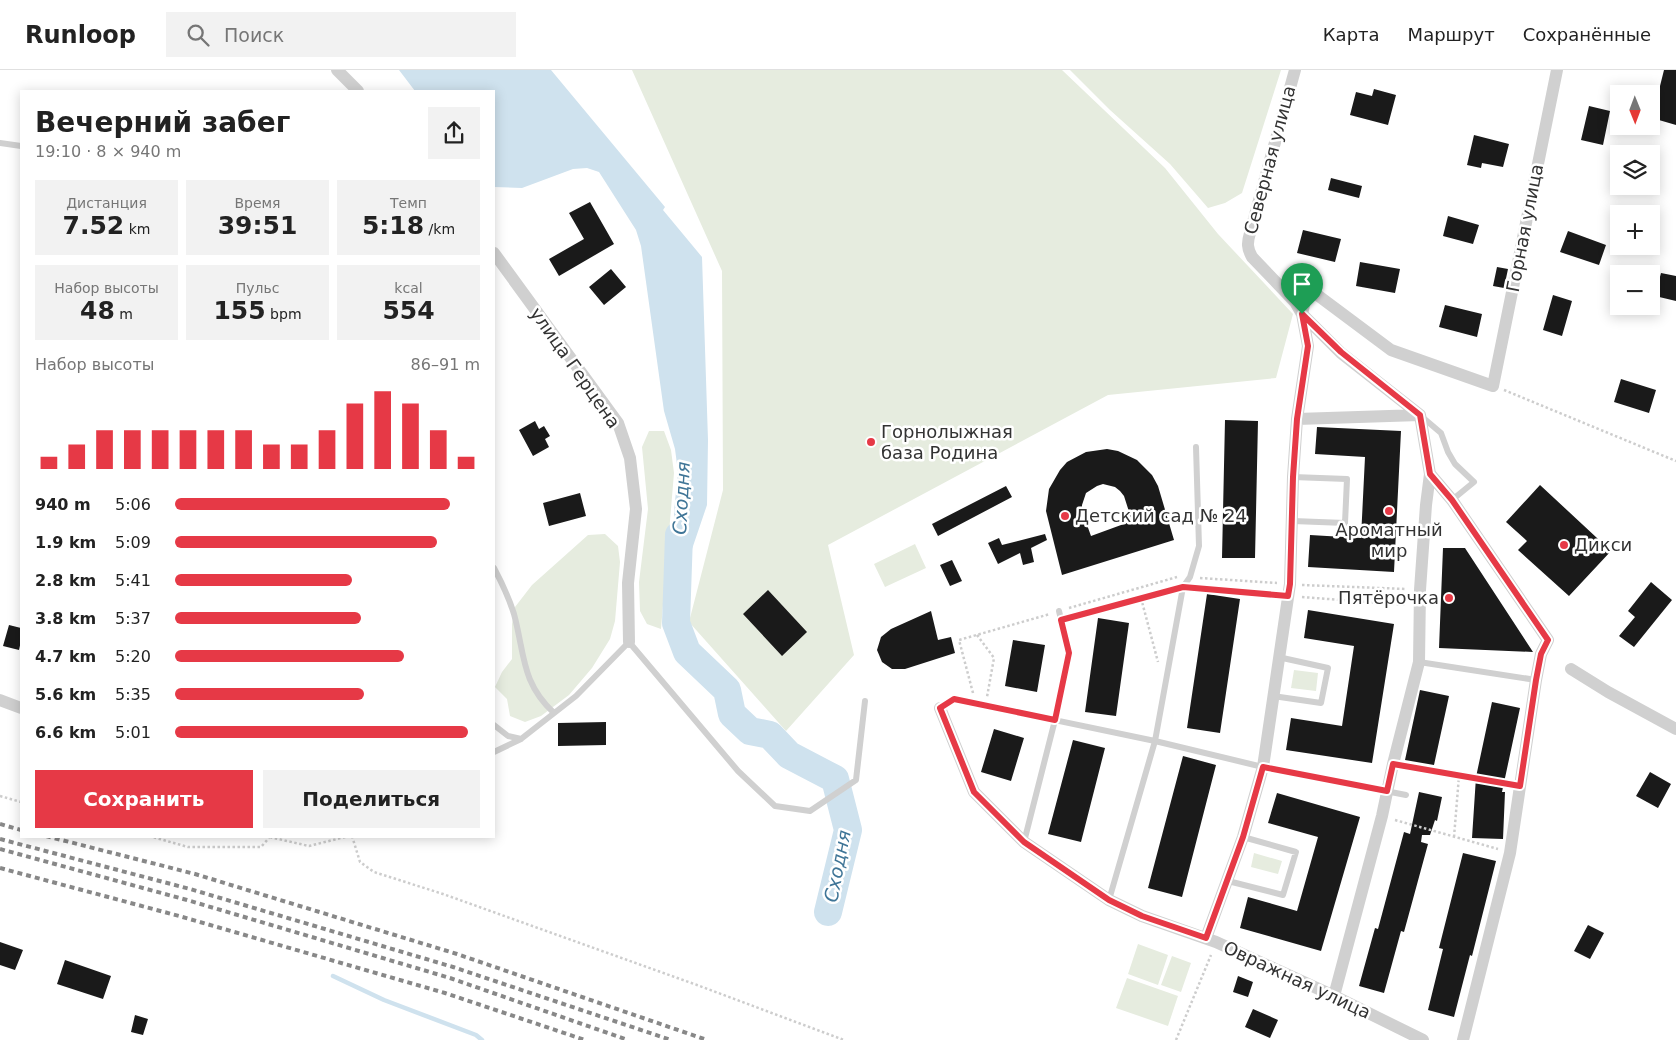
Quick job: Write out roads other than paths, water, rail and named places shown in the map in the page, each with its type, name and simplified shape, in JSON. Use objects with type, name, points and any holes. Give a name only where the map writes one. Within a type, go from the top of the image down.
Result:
[{"type":"street","points":[[338,70],[357,90]]},
{"type":"street","name":"Северная улица","points":[[1295,70],[1247,244],[1252,257],[1295,302],[1302,314],[1341,352],[1420,415]]},
{"type":"street","name":"Горная улица","points":[[1302,314],[1306,296],[1316,294],[1391,350],[1493,386],[1557,70]]},
{"type":"street","name":"улица Герцена","points":[[495,254],[618,423],[630,458],[636,509],[628,583],[630,642]]},
{"type":"street","points":[[1211,940],[1263,767],[1288,596],[1297,419],[1308,346],[1302,314]]},
{"type":"street","points":[[1297,419],[1420,415],[1430,474],[1426,505],[1420,606],[1419,662],[1382,816],[1334,996]]},
{"type":"street","points":[[1430,474],[1452,500],[1548,640],[1541,654],[1536,680],[1510,853],[1463,1040]]},
{"type":"street","points":[[1571,669],[1608,692],[1676,729]]},
{"type":"street","points":[[0,700],[20,708]]},
{"type":"street","name":"Овражная улица","points":[[940,708],[974,792],[1024,842],[1109,900],[1142,916],[1211,940],[1334,996],[1423,1040]]},
{"type":"lane","points":[[0,143],[20,146]]},
{"type":"lane","points":[[1420,415],[1441,432],[1448,452],[1455,464],[1474,482],[1452,500]]},
{"type":"lane","points":[[1109,900],[1155,741],[1183,587],[1190,577],[1199,546],[1196,447]]},
{"type":"lane","points":[[1292,521],[1345,523],[1347,480],[1293,477]]},
{"type":"lane","points":[[495,570],[505,588],[514,614],[531,685],[541,701],[554,713]]},
{"type":"lane","points":[[1024,842],[1055,720],[1069,653],[1059,611]]},
{"type":"lane","points":[[495,752],[521,739],[576,696],[630,642],[738,771],[775,806],[810,811],[856,780],[865,701]]},
{"type":"lane","points":[[1273,696],[1321,703],[1328,668],[1278,657]]},
{"type":"lane","points":[[1419,662],[1536,680]]},
{"type":"lane","points":[[940,708],[954,699],[1155,741],[1263,767],[1406,795]]},
{"type":"lane","points":[[495,727],[508,736],[521,739]]},
{"type":"lane","points":[[1228,881],[1283,895],[1296,852],[1243,837]]},
{"type":"water","points":[[399,70],[551,70],[665,207],[663,210],[702,257],[708,440],[707,505],[690,555],[678,572],[674,570],[674,511],[678,472],[675,449],[664,411],[641,246],[636,230],[599,172],[587,168],[573,169],[522,188],[495,187],[495,90],[414,90]]},
{"type":"waterway","name":"Сходня","points":[[679,535],[676,623],[687,652],[727,690],[732,714],[750,731],[770,735],[789,755],[835,779],[848,830],[828,912]]},
{"type":"waterway","points":[[333,976],[384,1000],[476,1035],[482,1040]]},
{"type":"railway","points":[[0,824],[20,830]]},
{"type":"railway","points":[[54,838],[195,874],[457,954],[707,1040]]},
{"type":"railway","points":[[0,839],[190,889],[453,967],[671,1040]]},
{"type":"railway","points":[[0,849],[187,900],[450,978],[628,1040]]},
{"type":"railway","points":[[0,868],[179,916],[445,993],[585,1040]]},
{"type":"place","name":"Горнолыжная база Родина","points":[[871,442]]},
{"type":"place","name":"Ароматный мир","points":[[1389,511]]},
{"type":"place","name":"Детский сад № 24","points":[[1065,516]]},
{"type":"place","name":"Дикси","points":[[1564,545]]},
{"type":"place","name":"Пятёрочка","points":[[1449,598]]}]
